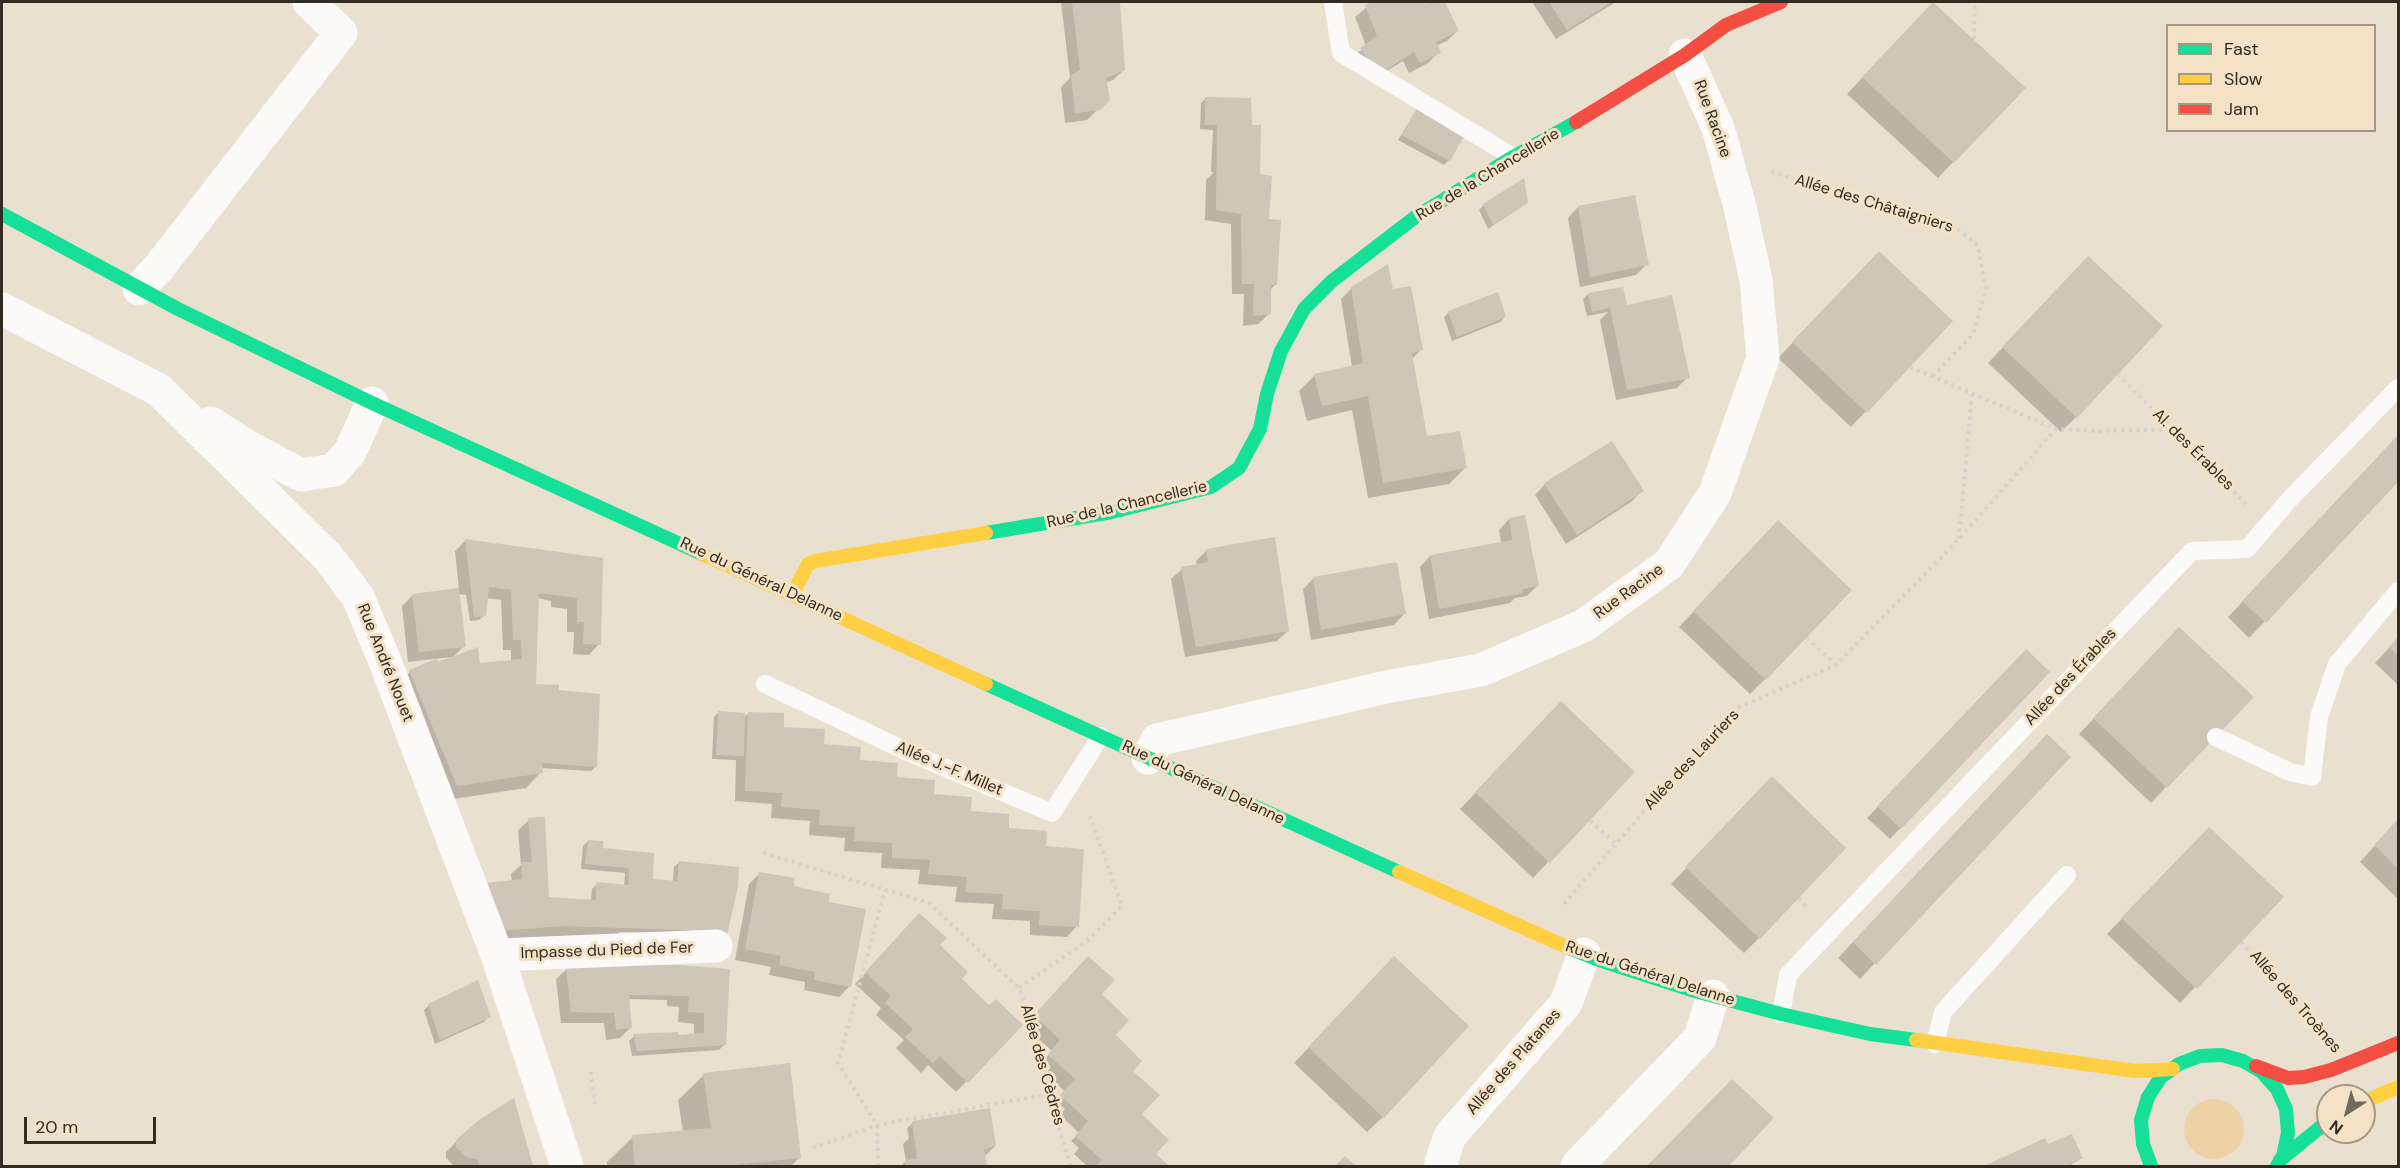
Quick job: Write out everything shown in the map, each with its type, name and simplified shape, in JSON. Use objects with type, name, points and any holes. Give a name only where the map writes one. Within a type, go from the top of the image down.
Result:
[{"type":"main road","name":"Rue de la Chancellerie","points":[[792,596],[804,570],[808,564],[815,561],[1112,512],[1211,488],[1239,468],[1260,429],[1267,394],[1281,351],[1304,309],[1332,281],[1414,218],[1685,55],[1726,25],[1781,2]]},
{"type":"main road","points":[[2,208],[40,236]]},
{"type":"main road","points":[[2,214],[40,236]]},
{"type":"main road","name":"Rue du Général Delanne","points":[[40,236],[139,289],[372,403],[1148,758],[1584,954],[1713,996],[1870,1034],[2135,1071],[2173,1069]]},
{"type":"main road","points":[[2151,1167],[2143,1144],[2141,1120],[2148,1097],[2161,1077],[2179,1064],[2200,1056],[2222,1055],[2288,1078],[2304,1077],[2349,1063],[2398,1043]]},
{"type":"main road","name":"Rue du Général Delanne","points":[[2067,1060],[2096,1071],[2106,1078]]},
{"type":"main road","points":[[2243,1061],[2262,1072],[2277,1089],[2286,1109],[2288,1133],[2278,1163]]},
{"type":"main road","points":[[2376,1097],[2398,1087]]},
{"type":"main road","points":[[2131,1105],[2142,1128]]},
{"type":"main road","points":[[2278,1163],[2316,1129]]},
{"type":"street","points":[[139,289],[160,266],[341,33],[309,2]]},
{"type":"street","name":"Rue Racine","points":[[1148,758],[1156,740],[1391,686],[1481,670],[1583,626],[1669,564],[1715,493],[1763,358],[1756,280],[1727,159],[1718,128],[1685,55]]},
{"type":"street","name":"Rue André Nouet","points":[[2,309],[159,390],[328,557],[358,597],[497,955],[567,1167]]},
{"type":"street","points":[[159,390],[244,445],[301,475],[334,470],[350,452],[372,403]]},
{"type":"street","name":"Impasse du Pied de Fer","points":[[497,955],[717,946]]},
{"type":"street","name":"Allée des Platanes","points":[[1442,1167],[1441,1162],[1450,1136],[1566,1003],[1584,954]]},
{"type":"street","points":[[1577,1167],[1700,1038],[1713,996]]},
{"type":"lane","points":[[1333,2],[1341,53],[1513,157]]},
{"type":"lane","name":"Allée des Érables","points":[[1781,1014],[1788,975],[2192,551],[2247,549],[2398,388]]},
{"type":"lane","points":[[2216,737],[2290,772],[2312,777],[2319,717],[2337,664],[2398,591]]},
{"type":"lane","name":"Allée J.-F. Millet","points":[[765,684],[908,752],[1052,813],[1101,736]]},
{"type":"lane","points":[[1935,1044],[1943,1012],[2067,875]]},
{"type":"path","points":[[1974,39],[1977,11],[1975,2]]},
{"type":"path","name":"Allée des Châtaigniers","points":[[1727,159],[1959,230],[1978,246],[1986,289],[1973,334],[1933,376]]},
{"type":"path","points":[[1910,367],[2056,429],[2094,432],[2173,430]]},
{"type":"path","name":"Al. des Érables","points":[[2118,374],[2267,526]]},
{"type":"path","points":[[1959,539],[1972,393]]},
{"type":"path","name":"Allée des Lauriers","points":[[1548,939],[1556,912],[1689,759],[1738,707],[1836,665],[1959,539],[2056,429]]},
{"type":"path","points":[[1807,638],[1836,665]]},
{"type":"path","points":[[1019,987],[1088,940],[1122,906],[1075,775]]},
{"type":"path","points":[[1590,820],[1616,844]]},
{"type":"path","name":"Allée des Cèdres","points":[[763,853],[929,903],[1019,987],[1037,1038],[1071,1167]]},
{"type":"path","points":[[878,1167],[877,1125],[838,1063],[885,890]]},
{"type":"path","name":"Allée des Troènes","points":[[2241,942],[2349,1063]]},
{"type":"path","points":[[591,1072],[596,1104]]},
{"type":"path","points":[[813,1148],[877,1125],[1050,1094]]},
{"type":"shaded area","points":[[2214,1099],[2231,1104],[2239,1112],[2244,1129],[2239,1146],[2231,1154],[2214,1159],[2197,1154],[2189,1146],[2184,1129],[2189,1112],[2197,1104]]},
{"type":"building","points":[[1072,2],[1120,2],[1125,70],[1106,78],[1110,100],[1100,110],[1075,113],[1071,75],[1080,70]]},
{"type":"building","points":[[1372,2],[1423,2],[1424,4],[1445,2],[1459,31],[1436,42],[1441,53],[1420,63],[1414,52],[1384,71],[1371,64],[1360,48],[1377,36],[1365,5]]},
{"type":"building","points":[[1549,2],[1612,2],[1567,30]]},
{"type":"building","points":[[1933,2],[2026,88],[1954,163],[1862,77]]},
{"type":"building","points":[[1205,97],[1251,98],[1252,125],[1261,125],[1260,174],[1272,176],[1269,219],[1281,220],[1277,285],[1271,285],[1271,314],[1253,316],[1254,284],[1242,284],[1241,214],[1216,210],[1217,125],[1205,125]]},
{"type":"building","points":[[1417,107],[1466,133],[1450,161],[1402,135]]},
{"type":"building","points":[[1524,178],[1528,203],[1493,225],[1483,204]]},
{"type":"building","points":[[1635,195],[1649,265],[1590,277],[1578,206]]},
{"type":"building","points":[[1879,251],[1953,321],[1867,413],[1792,342]]},
{"type":"building","points":[[2088,256],[2163,326],[2077,418],[2002,347]]},
{"type":"building","points":[[1388,264],[1393,289],[1411,286],[1423,350],[1412,353],[1427,436],[1460,431],[1467,468],[1383,483],[1368,396],[1322,406],[1314,374],[1363,363],[1351,287]]},
{"type":"building","points":[[1623,287],[1627,305],[1672,295],[1690,378],[1627,390],[1610,308],[1592,312],[1588,293]]},
{"type":"building","points":[[1498,292],[1506,317],[1457,337],[1448,311]]},
{"type":"building","points":[[2398,435],[2398,482],[2266,623],[2242,601]]},
{"type":"building","points":[[1612,441],[1644,491],[1577,535],[1544,483]]},
{"type":"building","points":[[1525,515],[1539,586],[1522,589],[1523,593],[1439,609],[1430,555],[1512,540],[1509,518]]},
{"type":"building","points":[[1778,520],[1852,590],[1766,680],[1693,611]]},
{"type":"building","points":[[1275,537],[1289,631],[1196,647],[1181,567],[1208,562],[1206,549]]},
{"type":"building","points":[[465,539],[603,558],[601,645],[583,644],[584,622],[577,622],[577,598],[539,593],[536,684],[559,685],[559,690],[600,694],[597,767],[542,763],[543,773],[457,786],[409,670],[436,659],[438,662],[478,647],[480,663],[522,659],[521,640],[513,640],[511,590],[489,587],[486,616],[474,617]]},
{"type":"building","points":[[1397,562],[1406,614],[1321,630],[1313,577]]},
{"type":"building","points":[[459,588],[466,647],[419,652],[412,594]]},
{"type":"building","points":[[2179,627],[2254,697],[2167,788],[2093,718]]},
{"type":"building","points":[[2398,637],[2398,656],[2389,647]]},
{"type":"building","points":[[2026,649],[2050,672],[1901,829],[1877,806]]},
{"type":"building","points":[[1561,701],[1635,772],[1550,863],[1475,792]]},
{"type":"building","points":[[718,711],[745,713],[744,756],[716,755]]},
{"type":"building","points":[[748,712],[784,713],[784,727],[825,729],[824,744],[861,747],[860,760],[898,763],[897,777],[935,780],[934,794],[972,797],[971,811],[1009,814],[1009,828],[1047,831],[1046,846],[1084,849],[1079,927],[1039,925],[1040,911],[1002,909],[1003,894],[965,892],[967,877],[928,874],[930,860],[892,858],[892,843],[854,841],[855,827],[819,825],[820,810],[781,807],[782,793],[745,791]]},
{"type":"building","points":[[2047,734],[2071,757],[1876,965],[1853,942]]},
{"type":"building","points":[[1772,776],[1846,848],[1760,939],[1685,867]]},
{"type":"building","points":[[545,817],[549,897],[596,900],[596,882],[628,885],[629,868],[585,864],[588,840],[603,841],[603,848],[654,853],[653,879],[677,881],[679,861],[739,867],[738,887],[727,935],[685,930],[562,926],[501,931],[485,883],[522,879],[521,862],[532,862],[528,818]]},
{"type":"building","points":[[2398,819],[2398,869],[2374,845]]},
{"type":"building","points":[[2209,827],[2284,897],[2197,989],[2121,918]]},
{"type":"building","points":[[759,872],[795,878],[794,886],[830,894],[829,902],[866,909],[851,987],[814,980],[815,972],[779,965],[781,956],[745,949]]},
{"type":"building","points":[[919,913],[947,938],[940,945],[968,972],[962,979],[989,1005],[996,999],[1023,1025],[968,1083],[940,1056],[933,1063],[905,1037],[913,1029],[885,1003],[891,996],[865,972]]},
{"type":"building","points":[[1088,956],[1115,980],[1102,994],[1129,1020],[1116,1035],[1142,1061],[1133,1071],[1160,1095],[1142,1114],[1169,1140],[1156,1154],[1169,1166],[1095,1166],[1102,1160],[1075,1136],[1088,1121],[1060,1095],[1075,1079],[1048,1055],[1060,1040],[1034,1015]]},
{"type":"building","points":[[1394,956],[1469,1026],[1384,1118],[1308,1047]]},
{"type":"building","points":[[678,965],[730,969],[726,1045],[637,1051],[633,1034],[704,1033],[704,1013],[688,1012],[689,996],[629,995],[632,1028],[616,1030],[614,1013],[571,1012],[566,967]]},
{"type":"building","points":[[478,980],[491,1017],[440,1040],[428,1004]]},
{"type":"building","points":[[790,1063],[801,1158],[725,1166],[635,1166],[632,1135],[711,1128],[703,1073]]},
{"type":"building","points":[[1732,1079],[1774,1118],[1729,1166],[1647,1166]]},
{"type":"building","points":[[514,1098],[533,1166],[479,1166],[477,1159],[466,1157],[456,1147],[456,1140],[480,1119]]},
{"type":"building","points":[[990,1108],[996,1146],[984,1149],[987,1166],[906,1166],[905,1160],[917,1159],[912,1121]]},
{"type":"building","points":[[2072,1134],[2083,1158],[2066,1166],[1984,1166],[2045,1138],[2048,1144]]},
{"type":"building","points":[[1345,1156],[1356,1166],[1335,1166]]},
{"type":"traffic: fast","points":[[986,533],[1112,512],[1211,487],[1239,468],[1260,429],[1267,394],[1281,351],[1304,309],[1332,281],[1414,218],[1513,157],[1576,122]]},
{"type":"traffic: fast","points":[[2,214],[178,309],[372,403],[702,554]]},
{"type":"traffic: fast","points":[[986,684],[1399,872]]},
{"type":"traffic: fast","points":[[1569,948],[1695,991],[1781,1014],[1870,1034],[1916,1040]]},
{"type":"traffic: fast","points":[[2151,1166],[2143,1144],[2141,1120],[2148,1097],[2161,1077],[2179,1064],[2200,1056],[2222,1055],[2243,1061],[2262,1072],[2277,1089],[2286,1109],[2288,1133],[2283,1156],[2277,1166]]},
{"type":"traffic: fast","points":[[2280,1160],[2316,1131]]},
{"type":"traffic: slow","points":[[792,595],[808,564],[815,561],[986,533]]},
{"type":"traffic: slow","points":[[702,554],[986,684]]},
{"type":"traffic: slow","points":[[1399,872],[1569,948]]},
{"type":"traffic: slow","points":[[1916,1040],[2135,1071],[2173,1069]]},
{"type":"traffic: slow","points":[[2376,1097],[2398,1087]]},
{"type":"traffic: jam","points":[[1576,122],[1685,55],[1726,25],[1781,2]]},
{"type":"traffic: jam","points":[[2256,1066],[2288,1078],[2304,1077],[2331,1070],[2398,1043]]}]
